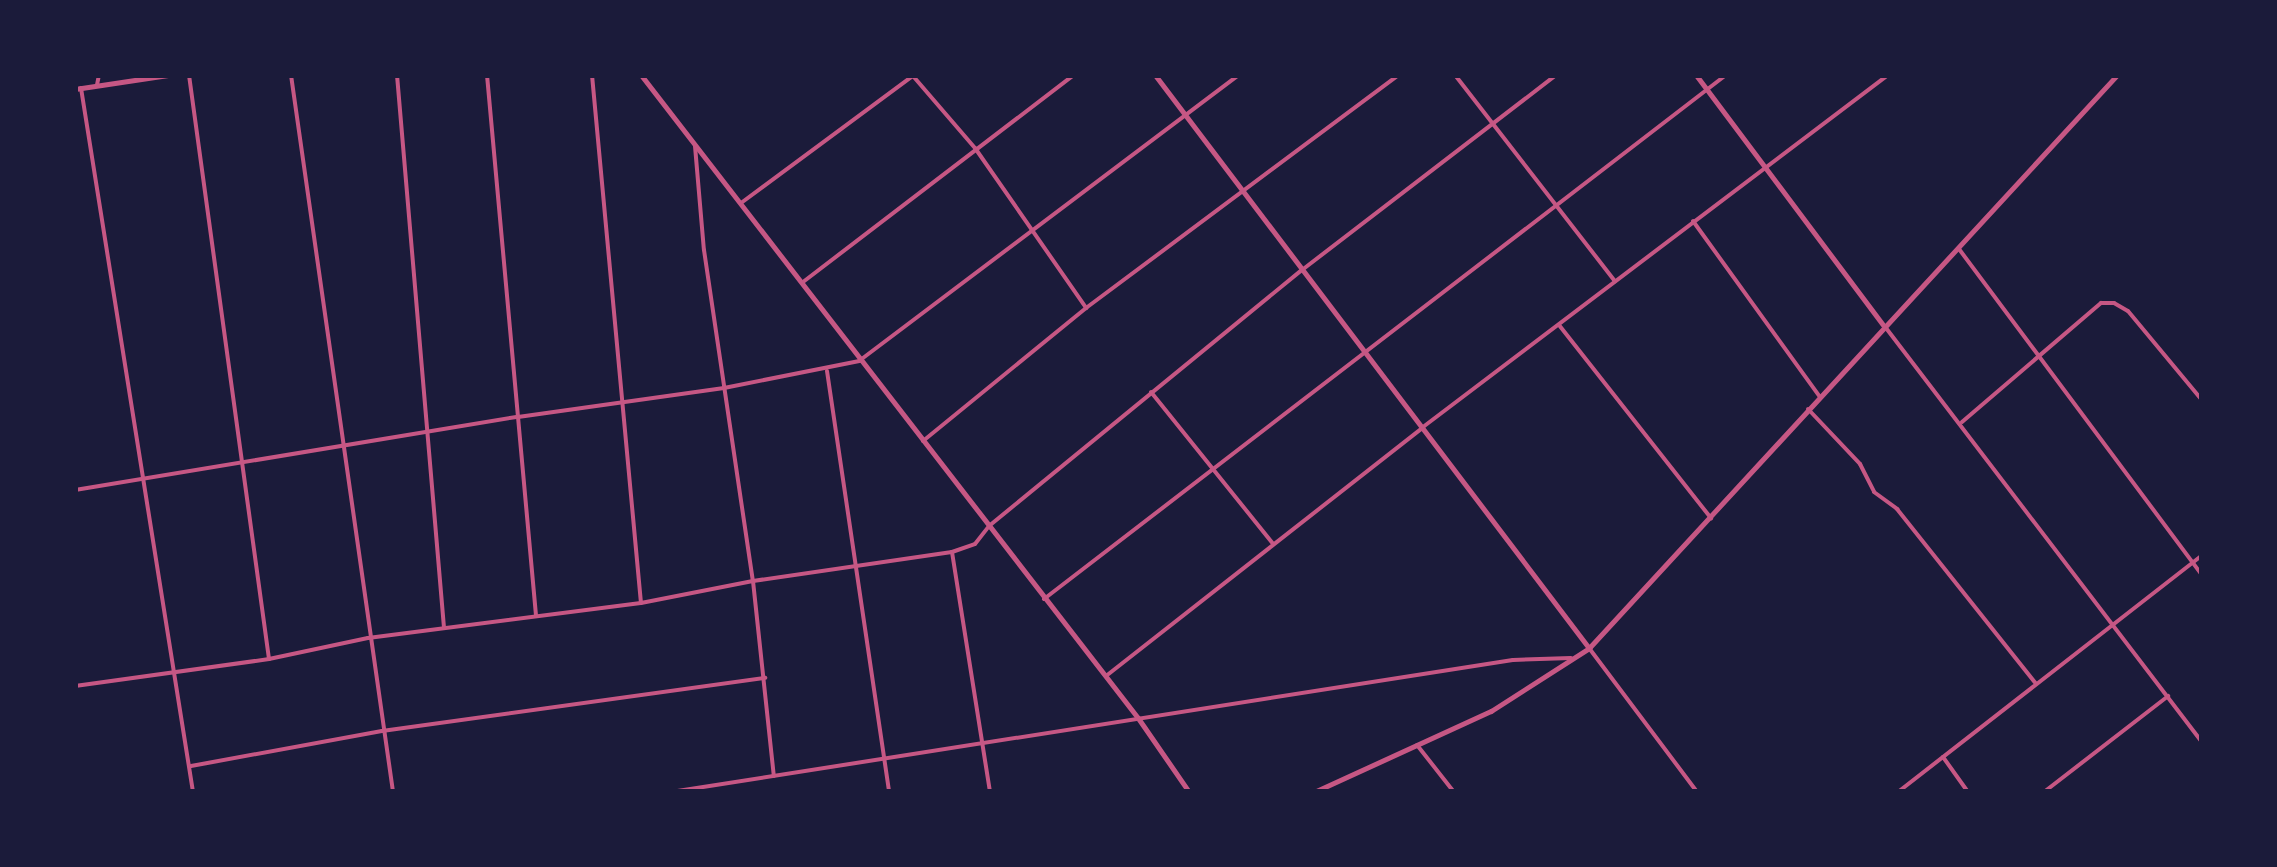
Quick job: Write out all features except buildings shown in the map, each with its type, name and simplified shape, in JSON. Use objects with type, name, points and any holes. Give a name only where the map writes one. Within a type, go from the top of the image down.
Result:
[{"type":"street","points":[[97,85],[98,75]]},
{"type":"street","points":[[168,75],[78,89],[146,482],[193,792]]},
{"type":"street","points":[[189,75],[269,658]]},
{"type":"street","points":[[291,75],[368,638],[393,792]]},
{"type":"street","points":[[397,75],[444,628]]},
{"type":"street","points":[[487,75],[536,616]]},
{"type":"street","points":[[592,75],[641,603]]},
{"type":"street","points":[[641,75],[1106,676],[1189,792]]},
{"type":"street","points":[[803,282],[1074,75]]},
{"type":"street","points":[[1155,75],[1697,792]]},
{"type":"street","points":[[75,490],[146,482],[242,462],[518,417],[724,388],[860,362],[1030,228],[1238,75]]},
{"type":"street","points":[[923,441],[1086,308],[1399,75]]},
{"type":"street","points":[[1455,75],[1615,281]]},
{"type":"street","points":[[75,685],[269,658],[368,638],[641,603],[753,580],[952,552],[975,544],[989,526],[1302,270],[1491,121],[1556,75]]},
{"type":"street","points":[[1696,75],[2202,742]]},
{"type":"street","points":[[1044,599],[1726,75]]},
{"type":"street","points":[[1106,676],[1423,428],[1888,75]]},
{"type":"street","points":[[1314,792],[1415,743],[1491,712],[1590,648],[2117,75]]},
{"type":"street","points":[[740,204],[913,76],[975,148],[1086,308]]},
{"type":"street","points":[[694,145],[753,580],[774,776]]},
{"type":"street","points":[[1693,221],[1818,396]]},
{"type":"street","points":[[1958,249],[2040,353],[2202,575]]},
{"type":"street","points":[[1962,422],[2102,303],[2114,303],[2128,310],[2202,400]]},
{"type":"street","points":[[1558,325],[1711,518]]},
{"type":"street","points":[[826,370],[858,564],[889,792]]},
{"type":"street","points":[[1151,392],[1273,544]]},
{"type":"street","points":[[1808,409],[1860,464],[1874,492],[1897,509],[2036,684]]},
{"type":"street","points":[[952,552],[990,792]]},
{"type":"street","points":[[1898,792],[2202,555]]},
{"type":"street","points":[[671,792],[984,746],[1138,718],[1306,696],[1514,660],[1575,658]]},
{"type":"street","points":[[189,766],[382,731],[765,678]]},
{"type":"street","points":[[2044,792],[2168,696]]},
{"type":"street","points":[[1415,743],[1454,792]]},
{"type":"street","points":[[1943,757],[1968,792]]}]
